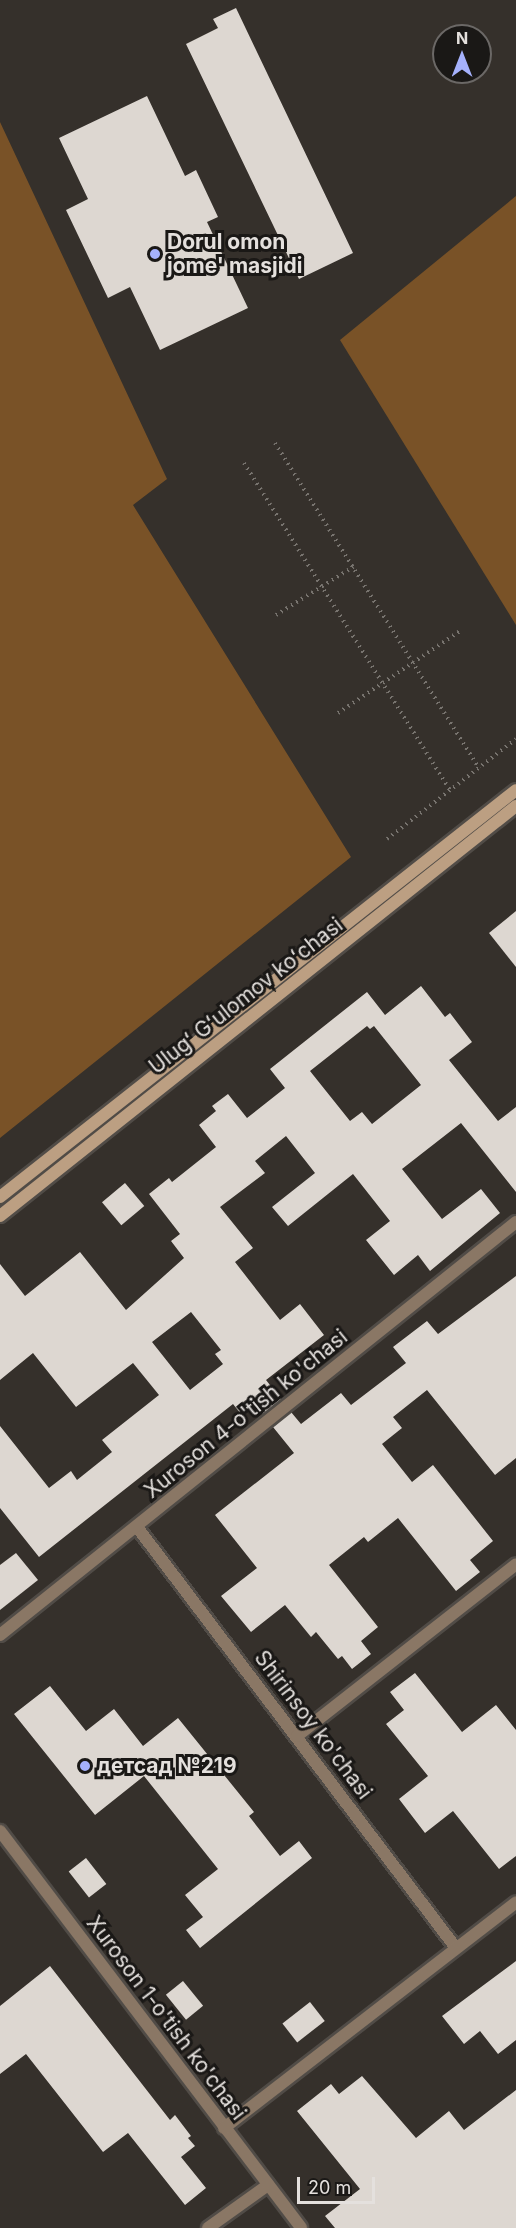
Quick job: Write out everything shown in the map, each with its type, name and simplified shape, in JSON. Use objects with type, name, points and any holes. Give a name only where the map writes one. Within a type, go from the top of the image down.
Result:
[{"type":"main road","name":"Ulugʻ Gʻulomov koʻchasi","points":[[0,1197],[516,790]]},
{"type":"main road","name":"Ulugʻ Gʻulomov koʻchasi","points":[[0,1216],[516,806]]},
{"type":"street","name":"Xuroson 4-o'tish ko'chasi","points":[[0,1635],[516,1222]]},
{"type":"street","name":"Shirinsoy ko'chasi","points":[[137,1527],[456,1948]]},
{"type":"street","points":[[297,1736],[516,1564]]},
{"type":"street","name":"Хuroson 1-o'tish ko'chasi","points":[[0,1831],[301,2228]]},
{"type":"street","points":[[224,2128],[516,1902]]},
{"type":"street","points":[[208,2228],[268,2185]]},
{"type":"path","points":[[275,443],[479,768]]},
{"type":"path","points":[[244,463],[450,790]]},
{"type":"path","points":[[276,615],[353,567]]},
{"type":"path","points":[[338,713],[460,631]]},
{"type":"path","points":[[387,839],[516,739]]},
{"type":"shaded area","points":[[0,122],[167,479],[133,505],[351,857],[0,1138]]},
{"type":"shaded area","points":[[516,196],[516,625],[340,340]]},
{"type":"building","points":[[236,8],[353,253],[299,279],[186,44],[218,28],[213,19]]},
{"type":"building","name":"Dorul omon jome' masjidi","points":[[147,96],[185,176],[196,170],[218,217],[207,222],[248,308],[160,350],[130,287],[108,298],[66,210],[88,199],[59,138]]},
{"type":"building","points":[[516,911],[516,967],[489,933]]},
{"type":"building","points":[[421,986],[445,1017],[450,1013],[472,1042],[449,1060],[498,1121],[516,1107],[516,1192],[461,1123],[402,1169],[442,1219],[481,1189],[500,1213],[430,1271],[418,1255],[394,1275],[366,1240],[390,1221],[353,1174],[288,1226],[272,1207],[315,1173],[286,1136],[255,1161],[265,1173],[220,1207],[253,1248],[235,1262],[280,1320],[300,1304],[324,1335],[266,1380],[281,1399],[263,1414],[254,1402],[240,1413],[233,1404],[39,1557],[0,1508],[0,1426],[49,1488],[71,1471],[77,1480],[112,1452],[102,1440],[159,1395],[133,1363],[76,1407],[33,1353],[0,1380],[0,1264],[25,1296],[80,1252],[126,1310],[184,1258],[171,1241],[180,1234],[149,1194],[169,1178],[172,1182],[216,1147],[199,1125],[216,1111],[212,1106],[228,1094],[247,1118],[285,1088],[270,1069],[367,992],[385,1015]],"holes":[[[367,1026],[370,1029],[374,1026],[421,1085],[372,1124],[362,1112],[350,1121],[310,1071]],[[191,1312],[221,1350],[215,1354],[223,1364],[190,1390],[152,1342]]]},
{"type":"building","points":[[125,1183],[144,1206],[121,1225],[102,1202]]},
{"type":"building","points":[[516,1276],[516,1458],[495,1475],[427,1390],[393,1417],[402,1428],[382,1444],[412,1482],[433,1465],[493,1541],[470,1560],[480,1572],[456,1591],[398,1518],[368,1542],[364,1537],[329,1565],[378,1627],[361,1641],[371,1654],[352,1669],[342,1656],[338,1659],[316,1632],[311,1637],[285,1605],[251,1632],[221,1596],[257,1568],[215,1515],[294,1453],[273,1427],[291,1412],[301,1424],[341,1393],[351,1405],[406,1363],[393,1347],[427,1321],[438,1334]]},
{"type":"building","points":[[16,1553],[38,1580],[0,1610],[0,1565]]},
{"type":"building","points":[[415,1673],[462,1732],[496,1705],[516,1730],[516,1856],[499,1869],[453,1811],[425,1833],[399,1799],[428,1776],[386,1724],[404,1710],[390,1692]]},
{"type":"building","points":[[50,1686],[86,1731],[114,1709],[143,1746],[178,1718],[254,1812],[249,1816],[280,1856],[299,1841],[312,1858],[200,1948],[186,1930],[203,1917],[185,1895],[218,1869],[144,1776],[95,1815],[14,1714]]},
{"type":"building","points":[[86,1858],[106,1884],[89,1898],[69,1872]]},
{"type":"building","points":[[516,1961],[516,2040],[498,2054],[480,2031],[464,2044],[442,2016]]},
{"type":"building","points":[[50,1966],[170,2120],[175,2115],[191,2136],[188,2138],[195,2146],[181,2157],[206,2188],[185,2205],[128,2133],[103,2152],[26,2054],[0,2074],[0,2006]]},
{"type":"building","points":[[183,1981],[203,2006],[186,2020],[166,1995]]},
{"type":"building","points":[[310,2002],[325,2021],[297,2042],[282,2024]]},
{"type":"building","points":[[362,2076],[416,2138],[449,2111],[464,2130],[516,2090],[516,2228],[335,2228],[325,2216],[360,2189],[297,2111],[331,2084],[339,2094]]},
{"type":"place","name":"Dorul omon jome' masjidi","points":[[155,254]]},
{"type":"place","name":"детсад №219","points":[[85,1766]]}]
